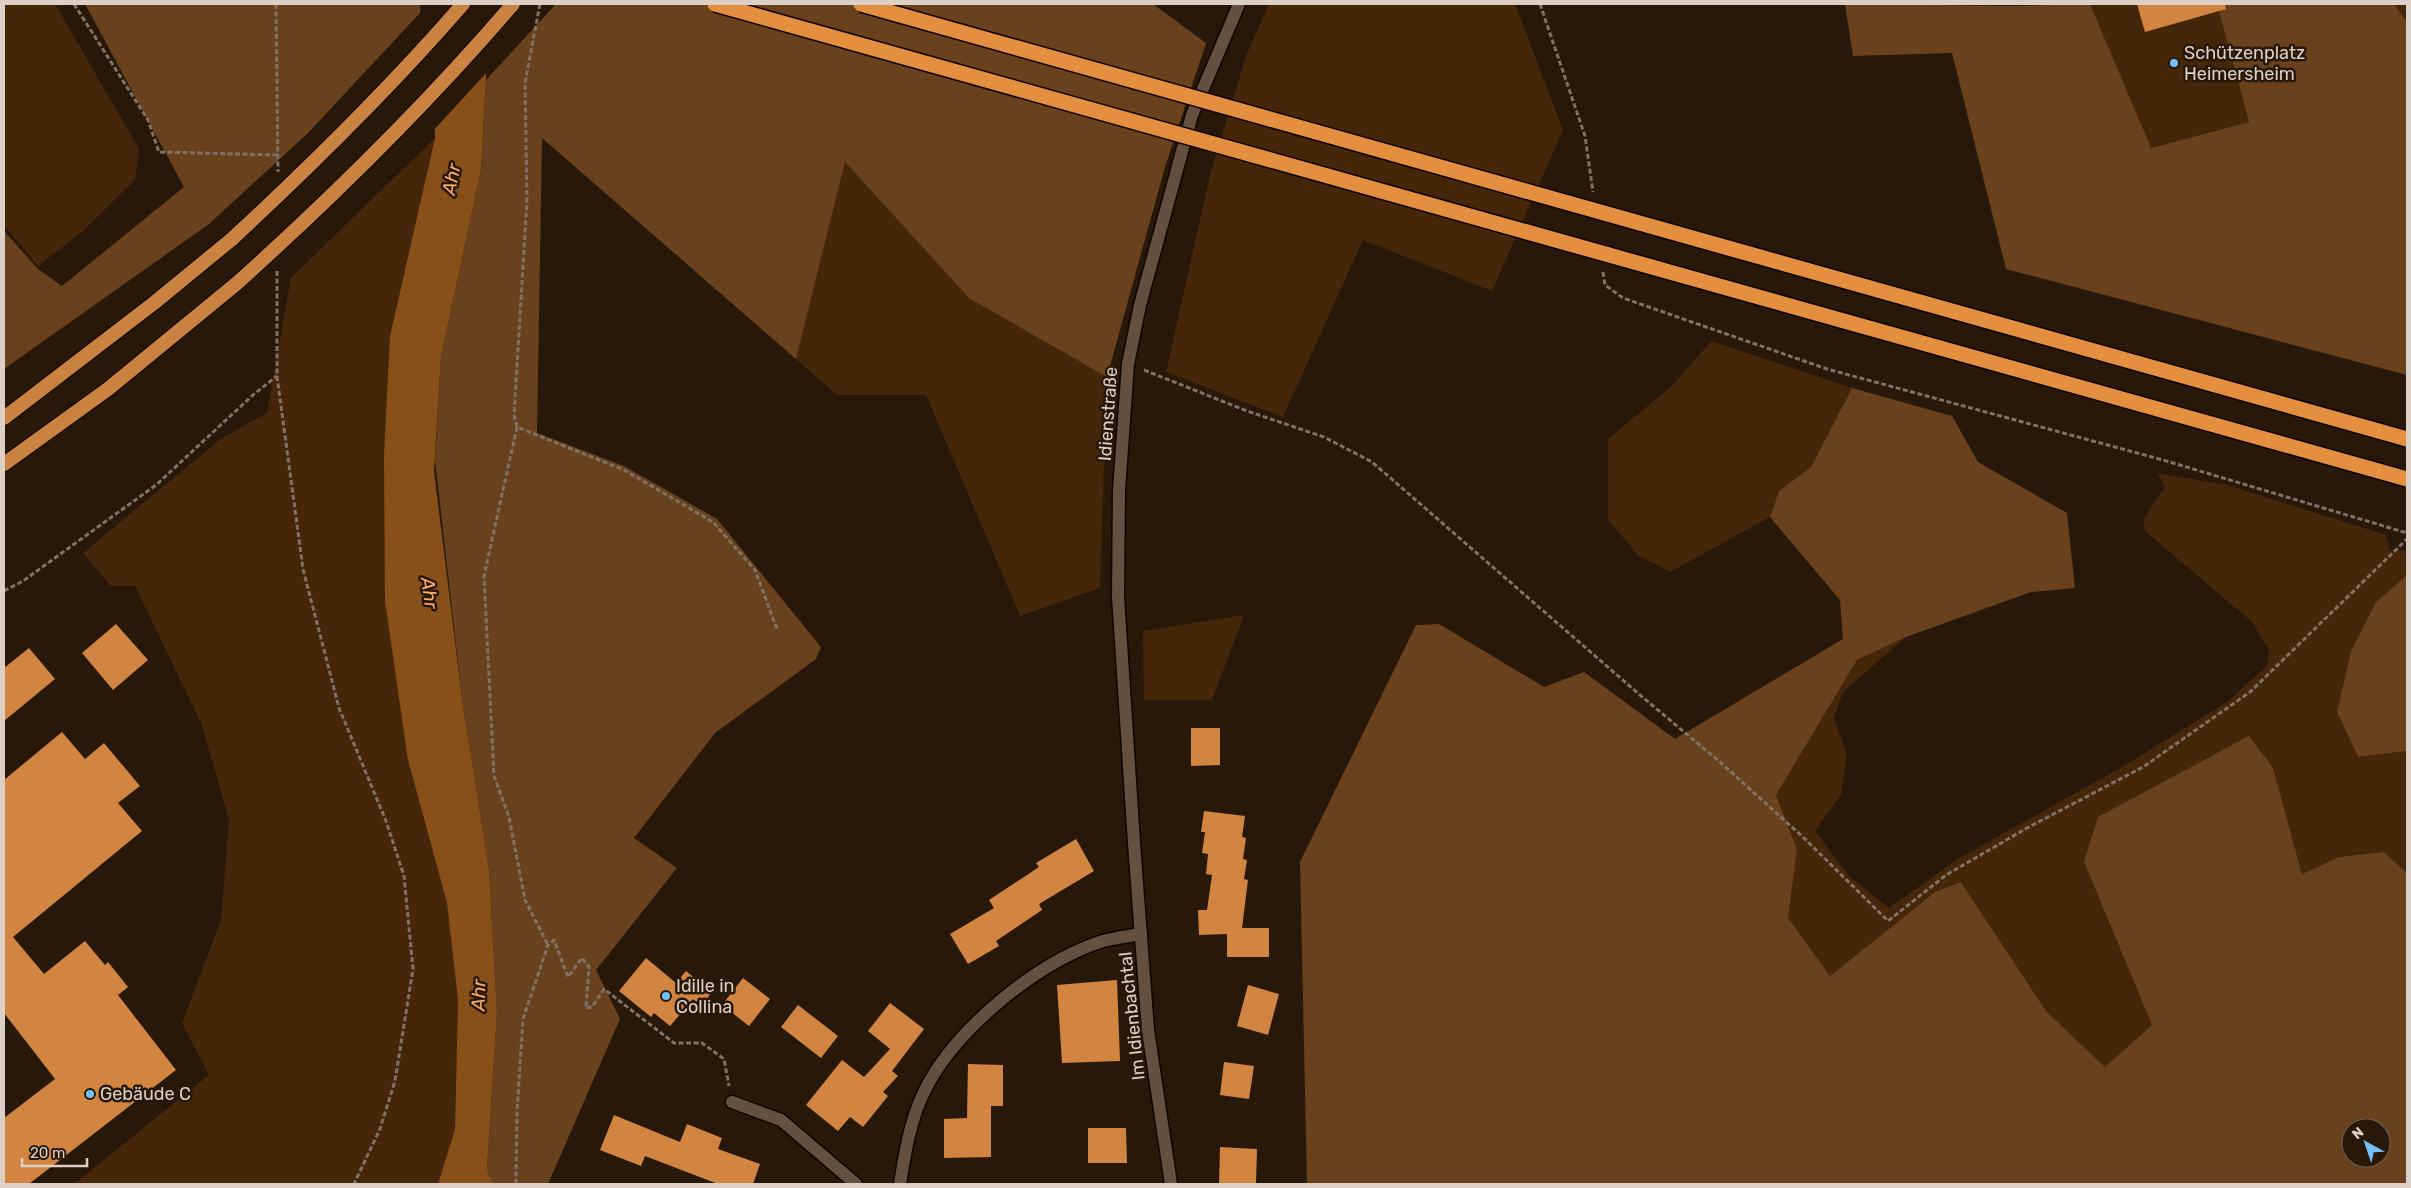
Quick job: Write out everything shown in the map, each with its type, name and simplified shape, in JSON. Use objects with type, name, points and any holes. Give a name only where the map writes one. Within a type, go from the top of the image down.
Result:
[{"type":"highway","points":[[4,418],[108,340],[232,239],[308,169],[380,96],[463,4]]},
{"type":"highway","points":[[4,464],[108,389],[236,284],[314,215],[454,73],[513,4]]},
{"type":"highway","points":[[715,4],[2407,479]]},
{"type":"highway","points":[[861,4],[2407,438]]},
{"type":"street","name":"Idienstraße","points":[[1134,843],[1118,596],[1119,490],[1128,364],[1140,305],[1192,115],[1238,4]]},
{"type":"street","name":"Im Idienbachtal","points":[[1134,843],[1148,1030],[1171,1184]]},
{"type":"street","points":[[900,1184],[907,1141],[924,1092],[957,1042],[1007,996],[1059,960],[1103,942],[1140,934]]},
{"type":"street","points":[[732,1102],[781,1120],[856,1184]]},
{"type":"path","points":[[74,4],[148,120],[160,152],[278,155]]},
{"type":"path","points":[[276,4],[278,175]]},
{"type":"path","points":[[540,4],[524,84],[527,200],[514,415],[517,427],[484,576],[494,776],[509,817],[525,900],[548,945]]},
{"type":"path","points":[[277,262],[277,376],[303,570],[339,708],[386,821],[404,876],[413,969],[395,1081],[380,1129],[354,1184]]},
{"type":"path","points":[[1128,364],[1247,411],[1324,437],[1372,462],[1720,762],[1804,838],[1888,921],[1946,875],[2027,828],[2143,767],[2250,692],[2407,539]]},
{"type":"path","points":[[4,591],[23,581],[156,486],[253,395],[277,376]]},
{"type":"path","points":[[517,427],[624,470],[713,522],[755,570],[778,629]]},
{"type":"path","points":[[516,1184],[517,1111],[523,1019],[548,945],[554,940],[568,977],[582,958],[589,967],[586,1008],[592,1007],[604,989],[674,1043],[702,1043],[724,1059],[732,1102]]},
{"type":"shaded area","points":[[4,4],[55,4],[139,149],[135,180],[83,231],[38,266],[4,225]]},
{"type":"shaded area","points":[[85,4],[420,4],[420,13],[308,133],[209,224],[4,369],[4,231],[38,269],[62,286],[184,187]]},
{"type":"shaded area","points":[[556,4],[1153,4],[1206,43],[1165,167],[1107,377],[969,298],[845,162],[796,359],[542,138],[537,433],[624,466],[717,519],[821,647],[816,659],[715,733],[634,838],[677,868],[596,970],[620,1019],[548,1184],[486,1184],[497,1013],[489,869],[463,706],[435,460],[441,357],[481,170],[486,80]]},
{"type":"shaded area","points":[[1269,4],[1515,4],[1563,130],[1492,291],[1363,240],[1283,417],[1166,372],[1210,175],[1246,56]]},
{"type":"shaded area","points":[[1845,4],[2010,6],[2090,4],[2151,148],[2249,122],[2217,4],[2394,4],[2407,22],[2407,375],[2006,269],[1952,53],[1853,56]]},
{"type":"shaded area","name":"Schützenplatz Heimersheim","points":[[2090,4],[2217,4],[2249,122],[2150,148]]},
{"type":"shaded area","points":[[2394,4],[2407,4],[2407,22]]},
{"type":"shaded area","points":[[435,138],[390,336],[408,760],[447,903],[458,1001],[455,1129],[438,1184],[74,1184],[209,1075],[182,1023],[221,920],[229,819],[201,723],[135,586],[111,586],[83,553],[222,438],[267,413],[291,278]]},
{"type":"shaded area","points":[[845,162],[960,288],[1107,377],[1100,588],[1020,616],[926,395],[837,395],[796,359]]},
{"type":"shaded area","points":[[1711,341],[1852,388],[1811,467],[1779,491],[1770,517],[1670,572],[1638,555],[1608,520],[1608,439],[1674,384]]},
{"type":"shaded area","points":[[1852,388],[1952,416],[1978,462],[2067,513],[2075,588],[2031,592],[1906,637],[1857,660],[1776,795],[1797,849],[1788,918],[1830,976],[1935,892],[1961,882],[2046,1011],[2105,1067],[2152,1025],[2084,862],[2098,817],[2249,736],[2273,768],[2302,874],[2339,857],[2384,852],[2407,873],[2407,1184],[1307,1184],[1300,862],[1416,625],[1439,624],[1544,687],[1584,672],[1675,739],[1843,639],[1840,600],[1770,517],[1779,491],[1811,467]]},
{"type":"shaded area","points":[[2157,473],[2227,485],[2386,535],[2390,550],[2407,551],[2407,575],[2376,602],[2351,651],[2337,712],[2358,757],[2407,751],[2407,873],[2384,852],[2339,857],[2302,874],[2273,768],[2084,862],[2152,1025],[2105,1067],[2046,1011],[1961,882],[1935,892],[1830,976],[1787,918],[1797,849],[1776,795],[1856,660],[1906,637],[1843,692],[1834,718],[1847,755],[1841,795],[1815,831],[1849,876],[1889,908],[1958,859],[2122,767],[2227,702],[2267,666],[2269,649],[2251,621],[2145,531],[2143,520],[2165,487]]},
{"type":"shaded area","points":[[2407,575],[2407,751],[2358,757],[2337,712],[2351,651],[2376,602]]},
{"type":"shaded area","points":[[1244,615],[1212,700],[1144,700],[1143,631]]},
{"type":"water","name":"Ahr","points":[[430,4],[490,4],[481,170],[441,357],[434,471],[463,706],[489,869],[497,1013],[486,1184],[438,1184],[455,1129],[458,1001],[447,903],[408,760],[385,601],[384,455],[390,336],[435,138]]},
{"type":"pier","points":[[431,4],[493,4],[489,70],[432,132],[428,7]]},
{"type":"building","points":[[2137,4],[2225,4],[2226,9],[2145,32]]},
{"type":"building","points":[[116,624],[148,660],[113,690],[82,653]]},
{"type":"building","points":[[29,648],[55,679],[4,721],[4,668]]},
{"type":"building","points":[[1191,728],[1220,728],[1220,765],[1191,766]]},
{"type":"building","points":[[62,732],[85,759],[104,743],[140,786],[118,803],[142,831],[13,937],[44,974],[85,941],[105,965],[108,962],[128,987],[118,995],[176,1070],[29,1184],[4,1184],[4,1118],[55,1079],[4,1013],[4,780]]},
{"type":"building","points":[[1204,811],[1245,816],[1242,837],[1246,838],[1243,859],[1247,860],[1244,879],[1248,880],[1242,928],[1269,928],[1269,957],[1227,957],[1227,934],[1199,935],[1198,910],[1207,910],[1212,875],[1206,874],[1208,854],[1202,853],[1205,832],[1201,832]]},
{"type":"building","points":[[1076,839],[1094,871],[1039,904],[1042,910],[996,941],[999,946],[968,964],[950,934],[994,908],[989,900],[1039,867],[1036,863]]},
{"type":"building","name":"Idille in Collina","points":[[646,958],[676,983],[686,971],[712,992],[701,1006],[693,999],[670,1026],[654,1013],[651,1017],[619,991]]},
{"type":"building","points":[[743,978],[770,999],[749,1026],[722,1005]]},
{"type":"building","points":[[1117,980],[1120,1061],[1062,1063],[1057,985]]},
{"type":"building","points":[[1248,985],[1279,994],[1268,1035],[1237,1026]]},
{"type":"building","points":[[890,1003],[924,1029],[892,1071],[898,1076],[883,1092],[888,1096],[863,1127],[850,1117],[838,1131],[806,1105],[842,1060],[864,1077],[890,1049],[868,1031]]},
{"type":"building","points":[[798,1005],[838,1036],[821,1058],[781,1027]]},
{"type":"building","points":[[1224,1062],[1254,1066],[1249,1099],[1220,1095]]},
{"type":"building","points":[[968,1064],[1003,1065],[1003,1106],[991,1106],[991,1157],[944,1158],[944,1119],[967,1118]]},
{"type":"building","points":[[614,1115],[680,1142],[687,1124],[722,1138],[718,1149],[760,1164],[753,1184],[718,1184],[645,1156],[641,1166],[600,1150]]},
{"type":"building","points":[[1088,1128],[1126,1128],[1127,1163],[1088,1163]]},
{"type":"building","points":[[1220,1147],[1257,1149],[1256,1184],[1219,1184]]},
{"type":"waterway","points":[[484,1172],[490,1184]]},
{"type":"place","name":"Schützenplatz Heimersheim","points":[[2174,63]]},
{"type":"place","name":"Idille in Collina","points":[[666,996]]},
{"type":"place","name":"Gebäude C","points":[[90,1094]]}]
